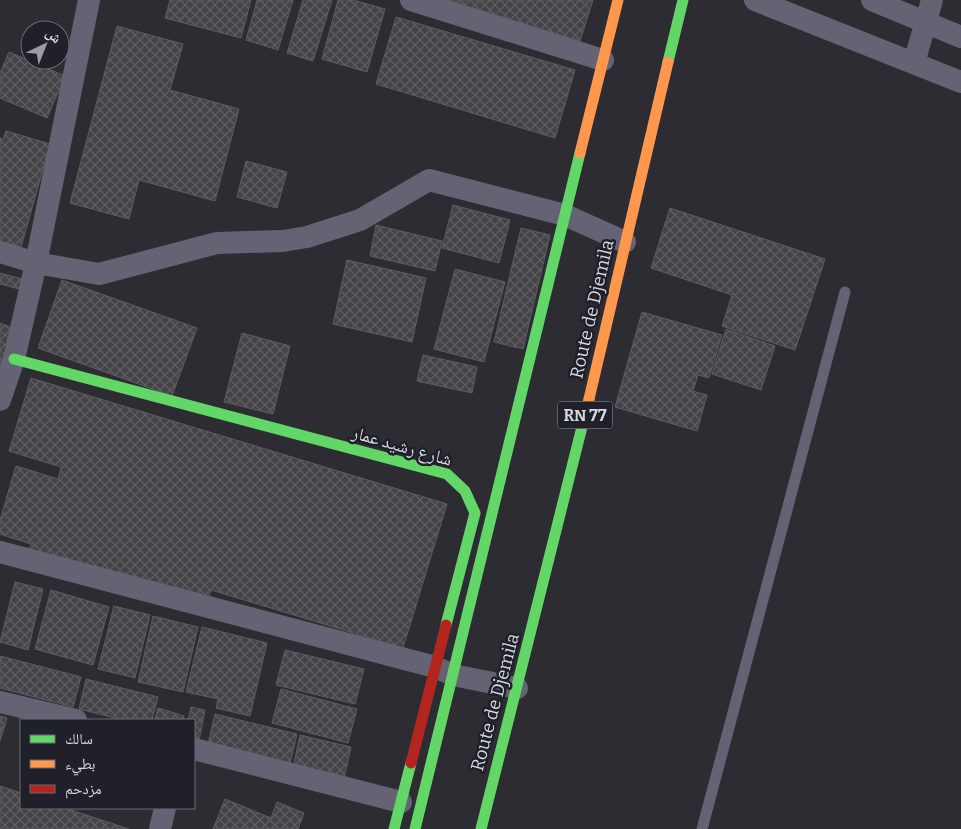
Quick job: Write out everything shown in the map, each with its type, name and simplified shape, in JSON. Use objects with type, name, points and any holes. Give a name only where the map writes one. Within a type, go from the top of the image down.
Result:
[{"type":"main road","points":[[415,829],[444,671],[565,215],[618,0]]},
{"type":"main road","name":"Route de Djemila","points":[[481,829],[591,392],[683,0]]},
{"type":"main road","name":"شارع رشيد عمار","points":[[14,360],[448,474],[465,488],[472,501],[475,513],[444,671],[394,829]]},
{"type":"street","points":[[0,400],[14,360],[36,263],[89,0]]},
{"type":"street","points":[[411,0],[603,60]]},
{"type":"street","points":[[755,0],[961,82]]},
{"type":"street","points":[[872,0],[961,37]]},
{"type":"street","points":[[914,63],[932,0]]},
{"type":"street","points":[[0,252],[36,263],[99,274],[217,243],[283,241],[307,237],[360,220],[428,180],[565,215],[625,242]]},
{"type":"street","points":[[0,552],[444,671],[517,688]]},
{"type":"street","points":[[0,702],[72,719]]},
{"type":"street","points":[[195,749],[401,802]]},
{"type":"street","points":[[160,829],[165,809]]},
{"type":"lane","points":[[702,829],[845,292]]},
{"type":"building","points":[[170,0],[251,0],[241,38],[165,18]]},
{"type":"building","points":[[257,0],[293,0],[278,50],[246,40]]},
{"type":"building","points":[[303,0],[332,0],[313,61],[287,53]]},
{"type":"building","points":[[338,0],[353,0],[385,9],[367,72],[322,59]]},
{"type":"building","points":[[447,0],[593,0],[580,41]]},
{"type":"building","points":[[396,17],[575,70],[555,138],[376,84]]},
{"type":"building","points":[[117,26],[183,44],[170,90],[239,109],[215,201],[139,180],[129,219],[70,203]]},
{"type":"building","points":[[9,52],[20,57],[20,70],[51,70],[65,76],[47,118],[0,98],[0,73]]},
{"type":"building","points":[[6,131],[50,144],[20,251],[0,245],[0,138],[3,139]]},
{"type":"building","points":[[246,161],[287,172],[277,208],[237,197]]},
{"type":"building","points":[[453,205],[510,220],[499,263],[442,248]]},
{"type":"building","points":[[670,208],[825,259],[795,350],[722,326],[732,295],[651,268]]},
{"type":"building","points":[[376,225],[442,241],[435,271],[370,256]]},
{"type":"building","points":[[521,228],[550,235],[523,349],[494,342]]},
{"type":"building","points":[[347,260],[426,278],[412,342],[333,324]]},
{"type":"building","points":[[455,269],[505,282],[484,362],[434,349]]},
{"type":"building","points":[[0,273],[26,280],[23,290],[0,284]]},
{"type":"building","points":[[62,280],[197,328],[172,396],[38,348]]},
{"type":"building","points":[[642,312],[722,335],[709,378],[698,375],[693,391],[707,395],[697,431],[615,407]]},
{"type":"building","points":[[0,323],[18,330],[0,380]]},
{"type":"building","points":[[726,329],[775,346],[761,390],[712,374]]},
{"type":"building","points":[[242,333],[290,346],[273,414],[224,402]]},
{"type":"building","points":[[423,355],[477,367],[472,393],[417,381]]},
{"type":"building","points":[[31,378],[447,504],[403,648],[211,590],[206,605],[28,551],[31,544],[0,534],[0,520],[16,466],[58,479],[61,467],[9,451]]},
{"type":"building","points":[[15,582],[43,589],[28,650],[0,642]]},
{"type":"building","points":[[51,590],[109,607],[93,665],[35,649]]},
{"type":"building","points":[[114,606],[150,615],[135,678],[98,669]]},
{"type":"building","points":[[153,616],[198,627],[183,692],[138,682]]},
{"type":"building","points":[[202,627],[267,643],[250,716],[216,708],[218,699],[186,692]]},
{"type":"building","points":[[285,650],[364,669],[355,704],[276,685]]},
{"type":"building","points":[[0,656],[81,677],[73,707],[0,688]]},
{"type":"building","points":[[86,679],[158,697],[152,719],[119,719],[79,709]]},
{"type":"building","points":[[281,689],[357,709],[348,743],[272,723]]},
{"type":"building","points":[[191,707],[205,710],[199,741],[195,740],[195,719],[188,719]]},
{"type":"building","points":[[158,708],[184,716],[183,719],[155,719]]},
{"type":"building","points":[[215,714],[297,734],[289,768],[207,748]]},
{"type":"building","points":[[0,716],[7,718],[0,741]]},
{"type":"building","points":[[300,735],[351,747],[344,779],[293,768]]},
{"type":"building","points":[[0,786],[20,793],[20,809],[68,809],[129,829],[0,829]]},
{"type":"building","points":[[225,799],[271,818],[277,802],[304,813],[298,829],[213,829]]},
{"type":"traffic: fast","points":[[668,62],[683,0]]},
{"type":"traffic: fast","points":[[415,829],[580,153]]},
{"type":"traffic: fast","points":[[14,359],[447,474],[465,491],[475,513],[446,625]]},
{"type":"traffic: fast","points":[[481,829],[589,399]]},
{"type":"traffic: fast","points":[[394,829],[411,763]]},
{"type":"traffic: slow","points":[[580,153],[618,0]]},
{"type":"traffic: slow","points":[[589,399],[668,62]]},
{"type":"traffic: jam","points":[[411,763],[446,625]]}]
